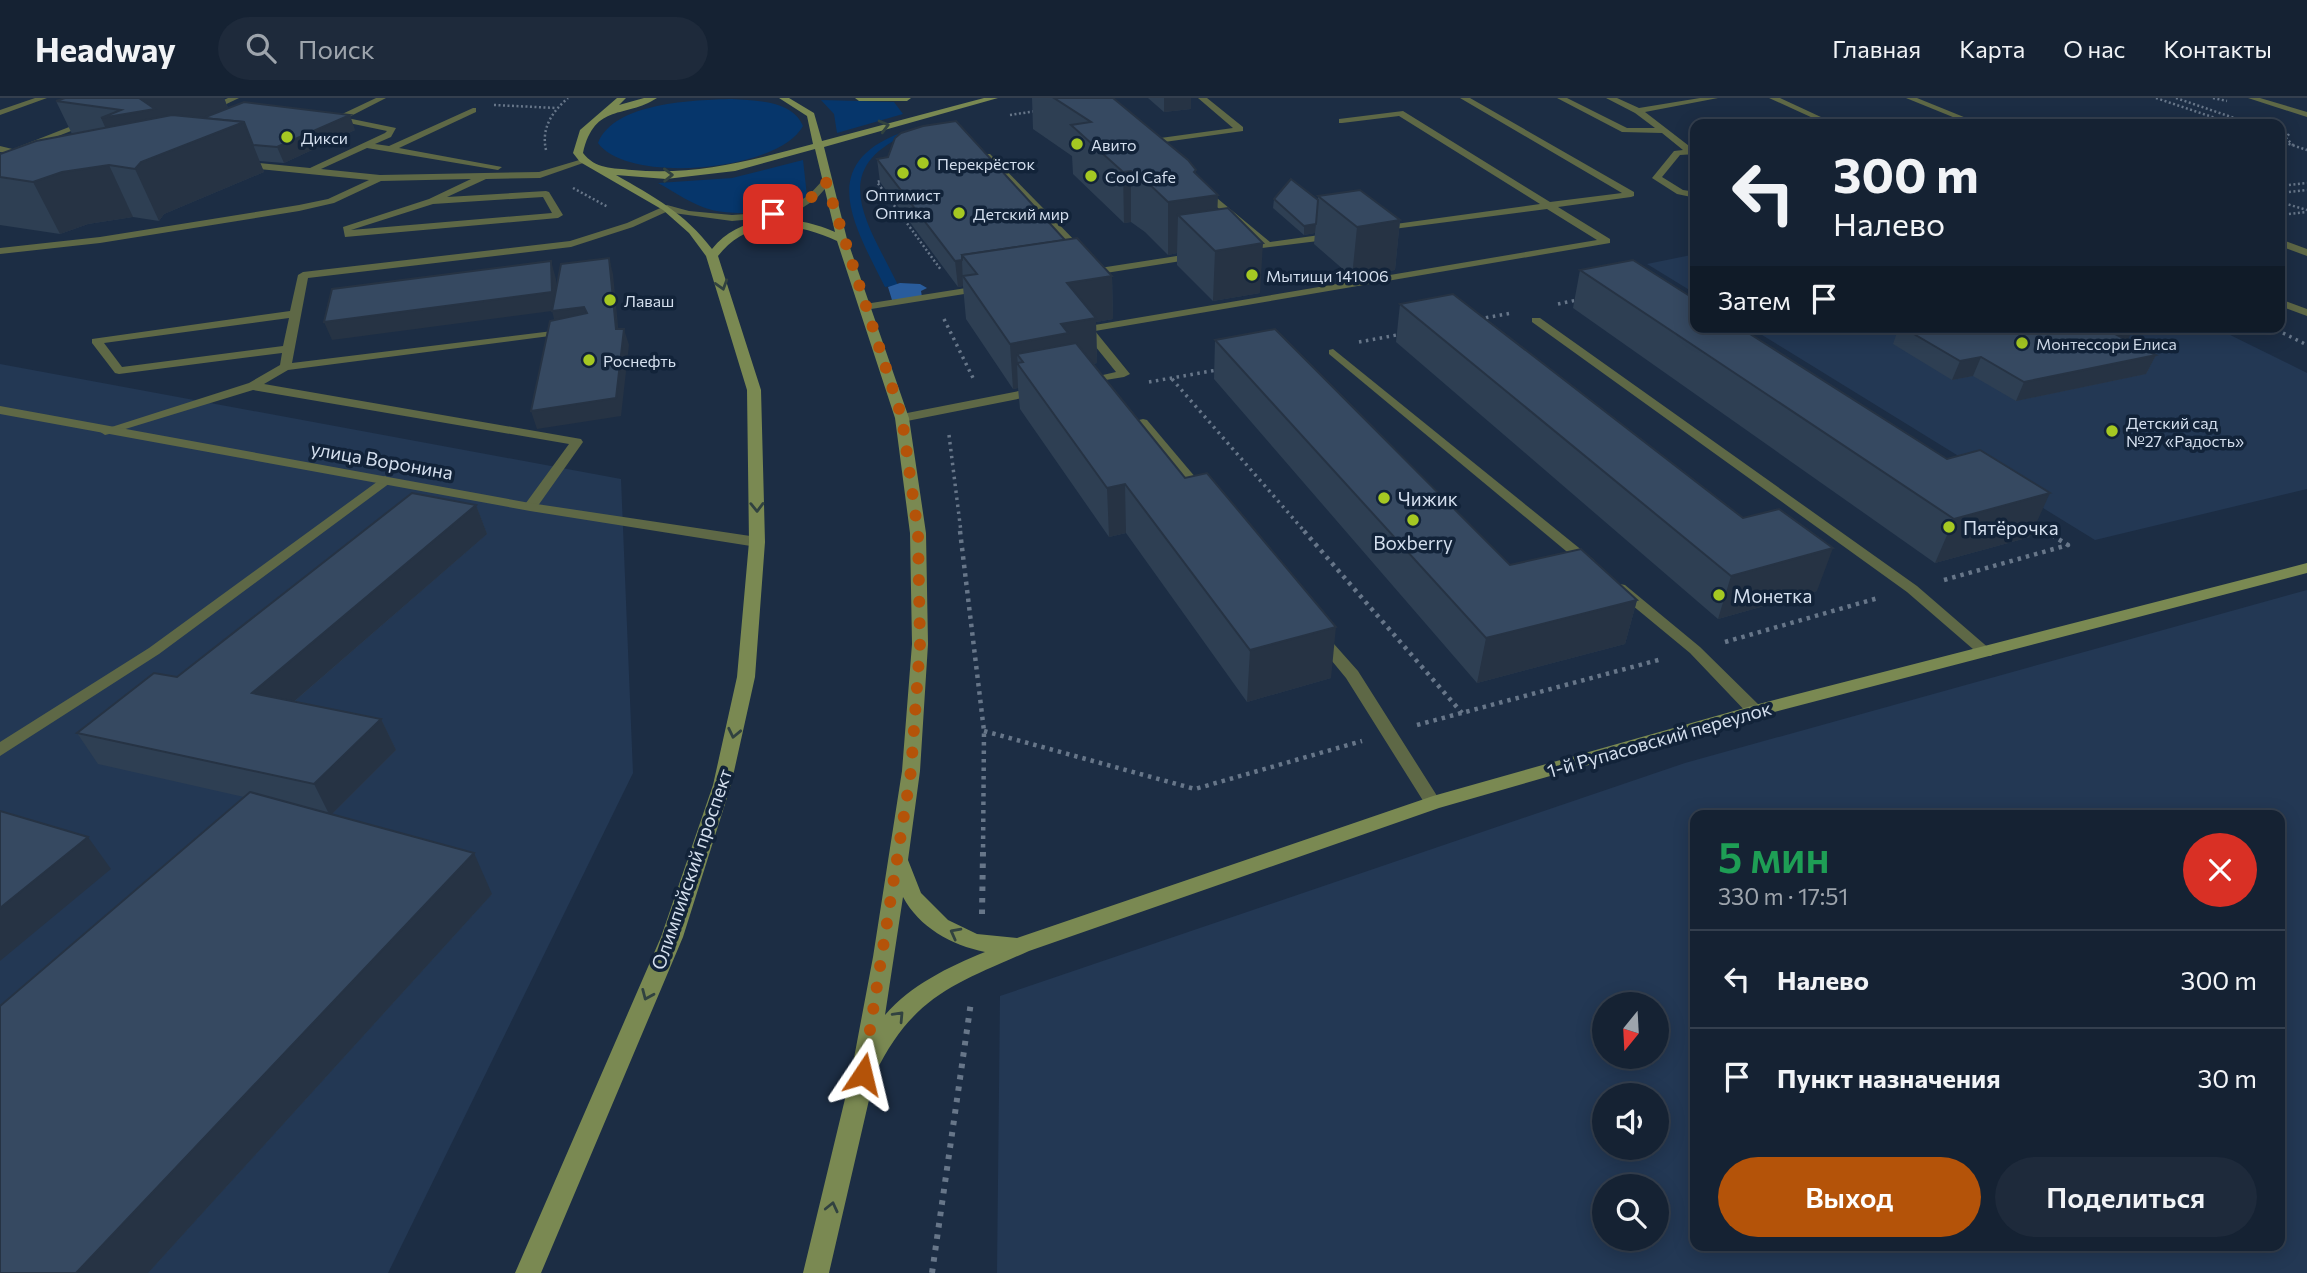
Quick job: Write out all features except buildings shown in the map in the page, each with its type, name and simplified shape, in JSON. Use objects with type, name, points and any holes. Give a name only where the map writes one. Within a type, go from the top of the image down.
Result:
[{"type":"main road","points":[[583,160],[578,143],[595,119],[622,98]]},
{"type":"main road","points":[[595,119],[617,107],[653,98]]},
{"type":"main road","points":[[783,98],[811,115],[842,239],[902,418],[918,533],[920,644],[911,771],[863,1074],[816,1273]]},
{"type":"main road","points":[[859,98],[907,98]]},
{"type":"main road","name":"Олимпийский проспект","points":[[600,170],[631,175],[699,174],[735,167],[994,98]]},
{"type":"main road","name":"Олимпийский проспект","points":[[528,1273],[672,937],[722,785],[746,677],[757,542],[754,390],[712,256],[693,231],[669,209],[583,160]]},
{"type":"main road","points":[[712,256],[728,237],[761,224],[805,223],[842,239]]},
{"type":"main road","name":"1-й Рупасовский переулок","points":[[863,1074],[880,1040],[913,1002],[982,953],[1021,945],[1433,803],[1755,711],[2307,568]]},
{"type":"main road","points":[[899,853],[907,886],[931,919],[982,953]]},
{"type":"street","name":"улица Воронина","points":[[0,410],[530,507],[757,542]]},
{"type":"lane","points":[[0,113],[43,98]]},
{"type":"lane","points":[[235,98],[208,106],[237,109]]},
{"type":"lane","points":[[339,118],[382,98]]},
{"type":"lane","points":[[1156,151],[1145,142],[1240,129],[1202,98]]},
{"type":"lane","points":[[1376,230],[1631,194],[1464,98]]},
{"type":"lane","points":[[1561,98],[1625,130],[1665,131]]},
{"type":"lane","points":[[1610,98],[1638,111],[1690,149]]},
{"type":"lane","points":[[1638,111],[1714,98]]},
{"type":"lane","points":[[1773,98],[1821,119]]},
{"type":"lane","points":[[1910,98],[1964,119]]},
{"type":"lane","points":[[2252,98],[2307,115]]},
{"type":"lane","points":[[390,149],[473,110]]},
{"type":"lane","points":[[1073,384],[1124,374],[1087,329],[1606,241],[1400,113],[1342,121]]},
{"type":"lane","points":[[310,171],[393,130],[339,118],[313,116]]},
{"type":"lane","points":[[11,151],[103,117]]},
{"type":"lane","points":[[365,145],[488,165],[516,175]]},
{"type":"lane","points":[[977,145],[1097,271]]},
{"type":"lane","points":[[0,149],[36,155]]},
{"type":"lane","points":[[1690,151],[1677,153],[1657,178],[1680,192],[1690,194]]},
{"type":"lane","points":[[232,163],[380,178],[489,174],[540,176],[583,160]]},
{"type":"lane","points":[[432,201],[546,194],[558,215],[348,235],[346,229],[432,201],[489,174]]},
{"type":"lane","points":[[0,251],[100,240],[299,208],[331,201],[380,178]]},
{"type":"lane","points":[[285,367],[303,275],[571,244],[669,209],[724,218],[759,216],[804,205],[826,182]]},
{"type":"lane","points":[[1196,185],[1268,245]]},
{"type":"lane","points":[[1229,251],[1349,234]]},
{"type":"lane","points":[[2285,244],[2307,253]]},
{"type":"lane","points":[[1070,275],[1202,255]]},
{"type":"lane","points":[[865,307],[1002,286]]},
{"type":"lane","points":[[2285,304],[2307,313]]},
{"type":"lane","points":[[288,349],[119,370],[96,341],[295,314]]},
{"type":"lane","points":[[1536,320],[1912,589],[1986,653]]},
{"type":"lane","points":[[106,430],[253,386],[285,367],[585,328]]},
{"type":"lane","points":[[1333,352],[1695,650],[1755,711]]},
{"type":"lane","points":[[253,386],[577,442],[530,507]]},
{"type":"lane","points":[[902,418],[1048,389]]},
{"type":"lane","points":[[1143,423],[1213,507]]},
{"type":"lane","points":[[0,750],[153,651],[385,480]]},
{"type":"lane","points":[[1308,623],[1352,676],[1433,803]]},
{"type":"path","points":[[2156,98],[2219,119]]},
{"type":"path","points":[[2176,98],[2238,119]]},
{"type":"path","points":[[2213,98],[2227,101]]},
{"type":"path","points":[[2183,99],[2188,108]]},
{"type":"path","points":[[473,110],[493,105],[556,108]]},
{"type":"path","points":[[2198,111],[2240,114]]},
{"type":"path","points":[[2285,143],[2307,150]]},
{"type":"path","points":[[882,173],[887,180],[877,182],[944,274]]},
{"type":"path","points":[[2285,185],[2307,183]]},
{"type":"path","points":[[2285,192],[2307,190]]},
{"type":"path","points":[[2285,204],[2307,211]]},
{"type":"path","points":[[2285,214],[2307,211]]},
{"type":"path","points":[[932,1273],[970,1006],[982,953],[984,731],[962,523],[947,423],[957,413],[987,407],[933,296]]},
{"type":"path","points":[[2284,333],[2307,345]]},
{"type":"path","points":[[1352,344],[1364,341]]},
{"type":"path","points":[[1224,369],[1172,379],[1462,713]]},
{"type":"shaded area","points":[[732,99],[782,107],[798,117],[803,126],[789,141],[765,154],[703,167],[670,168],[639,164],[614,156],[598,143],[607,129],[620,119],[638,111],[678,103]]},
{"type":"shaded area","points":[[821,100],[894,102],[903,114],[837,133],[834,114]]},
{"type":"shaded area","points":[[909,130],[913,132],[885,146],[869,162],[861,180],[861,199],[866,219],[898,285],[885,287],[853,217],[849,196],[851,176],[861,159],[879,143]]},
{"type":"shaded area","points":[[803,160],[807,196],[788,207],[775,210],[734,213],[712,210],[691,202],[658,183],[732,178]]},
{"type":"shaded area","points":[[1690,255],[1690,290],[1647,264]]},
{"type":"shaded area","points":[[900,283],[920,284],[927,288],[921,291],[922,297],[892,300],[888,287]]},
{"type":"shaded area","name":"Детский сад №27 «Радость»","points":[[1759,333],[2226,333],[2307,373],[2307,489],[2095,540]]},
{"type":"shaded area","points":[[0,364],[621,479],[633,773],[388,1273],[0,1273]]},
{"type":"shaded area","points":[[2307,590],[2307,1273],[997,1273],[1000,996],[1685,763]]},
{"type":"place","name":"Дикси","points":[[287,137]]},
{"type":"place","name":"Авито","points":[[1077,144]]},
{"type":"place","name":"Перекрёсток","points":[[923,163]]},
{"type":"place","name":"Оптимист Оптика","points":[[903,173]]},
{"type":"place","name":"Cool Cafe","points":[[1091,176]]},
{"type":"place","name":"Детский мир","points":[[959,213]]},
{"type":"place","name":"Мытищи 141006","points":[[1252,275]]},
{"type":"place","name":"Лаваш","points":[[610,300]]},
{"type":"place","name":"Монтессори Елиса","points":[[2022,343]]},
{"type":"place","name":"Роснефть","points":[[589,360]]},
{"type":"place","name":"Детский сад №27 «Радость»","points":[[2112,431]]},
{"type":"place","name":"Чижик","points":[[1384,498]]},
{"type":"place","name":"Boxberry","points":[[1413,520]]},
{"type":"place","name":"Пятёрочка","points":[[1949,527]]},
{"type":"place","name":"Монетка","points":[[1719,595]]},
{"type":"route","points":[[773,214],[804,205],[826,182],[842,239],[902,418],[918,533],[920,644],[911,771],[884,957],[863,1074]]}]
